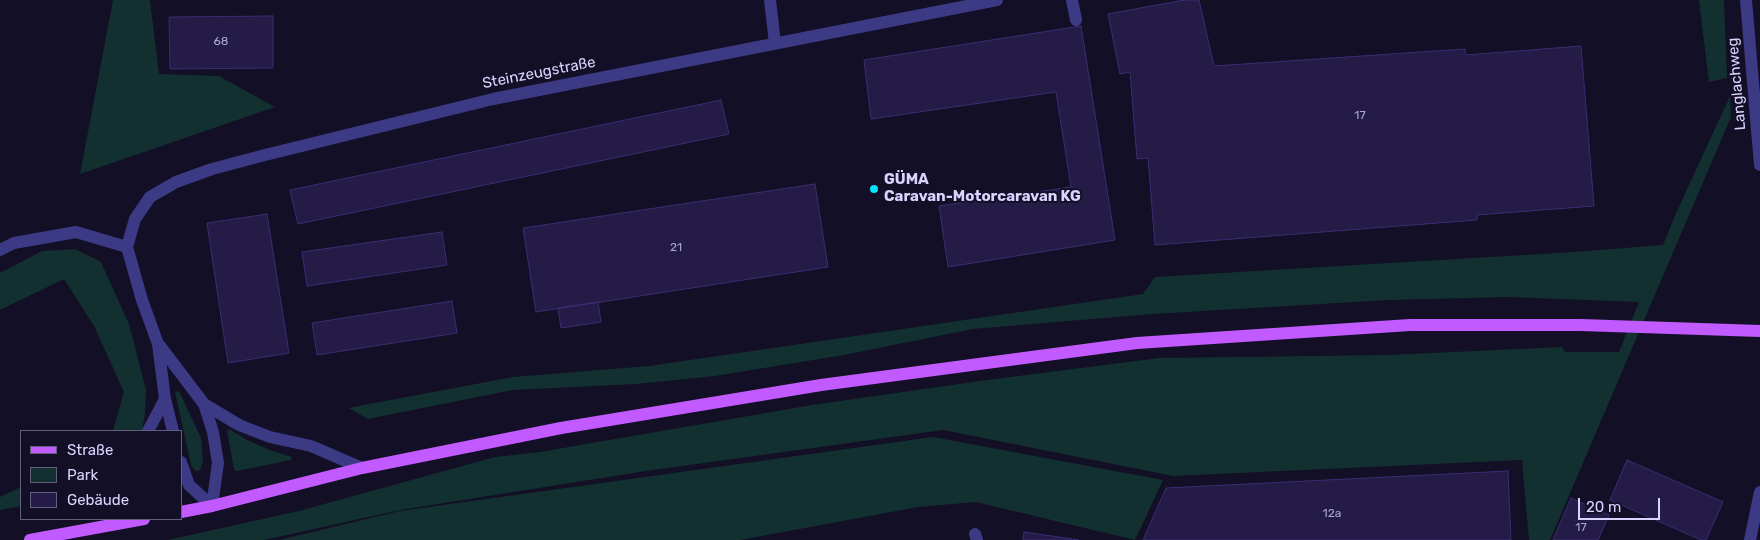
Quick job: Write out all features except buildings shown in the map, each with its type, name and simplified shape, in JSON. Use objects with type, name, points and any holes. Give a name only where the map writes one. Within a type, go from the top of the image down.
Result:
[{"type":"main road","points":[[182,512],[362,468],[561,428],[811,387],[1137,343],[1410,326],[1581,325],[1760,332]]},
{"type":"main road","points":[[30,540],[97,524],[135,520]]},
{"type":"street","points":[[770,0],[775,43]]},
{"type":"street","name":"Steinzeugstraße","points":[[127,247],[136,219],[150,198],[176,182],[212,169],[493,99],[997,0]]},
{"type":"street","points":[[1072,0],[1076,20]]},
{"type":"street","name":"Langlachweg","points":[[1746,0],[1760,165]]},
{"type":"street","points":[[0,250],[14,243],[76,232],[127,247],[142,300],[158,344],[165,399],[173,430]]},
{"type":"street","points":[[158,344],[204,404],[213,432],[218,463],[212,506]]},
{"type":"street","points":[[149,430],[165,399]]},
{"type":"street","points":[[204,404],[239,425],[270,437],[311,446],[362,468]]},
{"type":"street","points":[[182,465],[189,485],[212,506]]},
{"type":"street","points":[[1750,540],[1760,492]]},
{"type":"green space","points":[[113,0],[150,0],[159,74],[219,76],[275,107],[80,174]]},
{"type":"green space","points":[[1699,0],[1724,0],[1727,78],[1709,82]]},
{"type":"green space","points":[[1730,96],[1731,117],[1550,540],[1529,540],[1522,460],[1173,476],[943,430],[646,471],[400,510],[264,540],[168,540],[299,511],[495,457],[540,452],[812,405],[987,380],[1159,358],[1388,355],[1562,347],[1565,352],[1619,352],[1639,302],[1509,297],[1389,300],[1152,314],[973,329],[844,355],[715,376],[636,384],[513,390],[368,419],[348,408],[513,377],[649,366],[1143,294],[1155,277],[1663,245]]},
{"type":"green space","points":[[75,249],[101,262],[129,324],[146,390],[142,430],[113,430],[124,392],[94,326],[64,279],[0,310],[0,273],[42,251]]},
{"type":"green space","points":[[179,391],[201,438],[203,460],[200,470],[195,471],[191,465],[175,392]]},
{"type":"green space","points":[[229,429],[247,440],[292,457],[291,460],[237,471],[234,470],[227,431]]},
{"type":"green space","points":[[933,437],[1163,480],[1135,540],[976,502],[918,507],[740,540],[279,540],[400,511]]},
{"type":"green space","points":[[20,487],[20,506],[0,510],[0,497]]},
{"type":"place","name":"GÜMA Caravan-Motorcaravan KG","points":[[874,189]]}]
